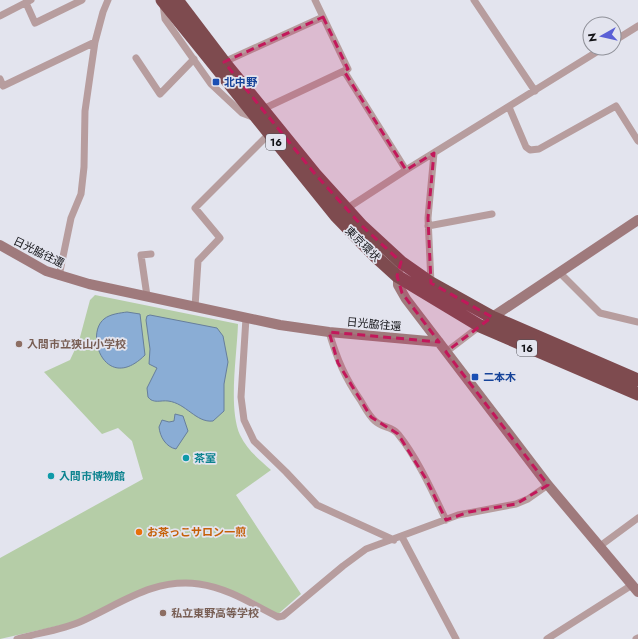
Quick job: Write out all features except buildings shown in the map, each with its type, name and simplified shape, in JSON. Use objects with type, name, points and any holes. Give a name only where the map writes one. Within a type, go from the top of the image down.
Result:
[{"type":"highway","name":"東京環状","points":[[162,0],[260,114],[372,236],[401,262],[431,283],[492,317],[638,380]]},
{"type":"highway","name":"東京環状","points":[[177,0],[224,62],[260,114],[270,134],[336,216],[355,237],[397,276],[480,326],[638,394]]},
{"type":"street","points":[[0,16],[29,1],[35,23],[82,0]]},
{"type":"street","points":[[59,276],[71,218],[80,194],[84,167],[85,111],[95,42],[103,12],[108,0]]},
{"type":"street","points":[[162,0],[165,19],[211,84],[242,113],[260,114],[348,68],[315,0]]},
{"type":"street","points":[[474,0],[535,91]]},
{"type":"street","points":[[224,62],[323,17]]},
{"type":"street","points":[[622,36],[638,26]]},
{"type":"street","points":[[0,79],[3,86],[95,42]]},
{"type":"street","points":[[346,208],[590,56]]},
{"type":"street","points":[[136,58],[160,94],[194,59]]},
{"type":"street","points":[[344,71],[406,170]]},
{"type":"street","points":[[509,107],[526,147],[530,150],[539,149],[616,106],[638,141]]},
{"type":"street","points":[[195,307],[198,261],[220,238],[195,208],[270,134]]},
{"type":"street","points":[[431,283],[428,226],[434,153]]},
{"type":"street","points":[[428,226],[492,214]]},
{"type":"street","points":[[446,352],[492,317],[638,220]]},
{"type":"street","name":"日光脇往還","points":[[0,246],[46,271],[59,276],[195,307],[246,318],[329,332],[439,342]]},
{"type":"street","points":[[147,296],[141,255],[151,254]]},
{"type":"street","points":[[401,262],[397,276],[398,285],[406,299],[548,486],[635,588],[547,639]]},
{"type":"street","points":[[559,272],[600,313],[638,322]]},
{"type":"street","points":[[246,318],[241,397],[244,420],[254,441],[317,505],[398,538],[456,639]]},
{"type":"street","points":[[329,332],[338,363],[349,384],[371,417],[382,426],[392,428],[398,434],[426,478],[446,520]]},
{"type":"street","points":[[17,639],[81,621],[147,589],[165,584],[200,584],[227,592],[252,602],[278,617],[283,616],[342,566],[366,549],[469,512],[516,504],[528,499],[548,486]]},
{"type":"street","points":[[600,546],[638,518]]},
{"type":"highlighted area","points":[[323,17],[348,69],[344,71],[406,170],[434,153],[428,218],[431,283],[492,317],[446,352],[548,485],[516,504],[469,512],[446,520],[426,479],[398,434],[371,417],[338,363],[329,332],[439,342],[402,293],[397,276],[401,262],[362,226],[315,174],[224,62]]},
{"type":"green space","points":[[95,295],[238,324],[234,381],[234,411],[236,424],[246,445],[271,470],[236,495],[301,594],[277,615],[253,600],[227,589],[164,582],[75,622],[0,639],[0,558],[143,479],[132,441],[118,428],[102,434],[44,372],[70,360],[79,341],[90,300]]},
{"type":"water","points":[[127,312],[140,314],[145,355],[131,365],[119,368],[110,365],[102,358],[96,337],[98,327],[106,317]]},
{"type":"water","points":[[150,315],[217,328],[223,336],[228,362],[224,384],[224,411],[213,421],[201,419],[180,405],[168,401],[155,401],[148,397],[147,388],[157,368],[149,364],[150,349],[146,320],[147,316]]},
{"type":"water","points":[[175,414],[183,416],[188,431],[176,449],[166,444],[159,427],[162,420],[169,422],[174,421]]},
{"type":"place","name":"北中野","points":[[216,82]]},
{"type":"place","name":"入間市立狭山小学校","points":[[19,344]]},
{"type":"place","name":"二本木","points":[[475,377]]},
{"type":"place","name":"茶室","points":[[186,458]]},
{"type":"place","name":"入間市博物館","points":[[51,476]]},
{"type":"place","name":"お茶っこサロン一煎","points":[[139,532]]},
{"type":"place","name":"私立東野高等学校","points":[[163,613]]}]
